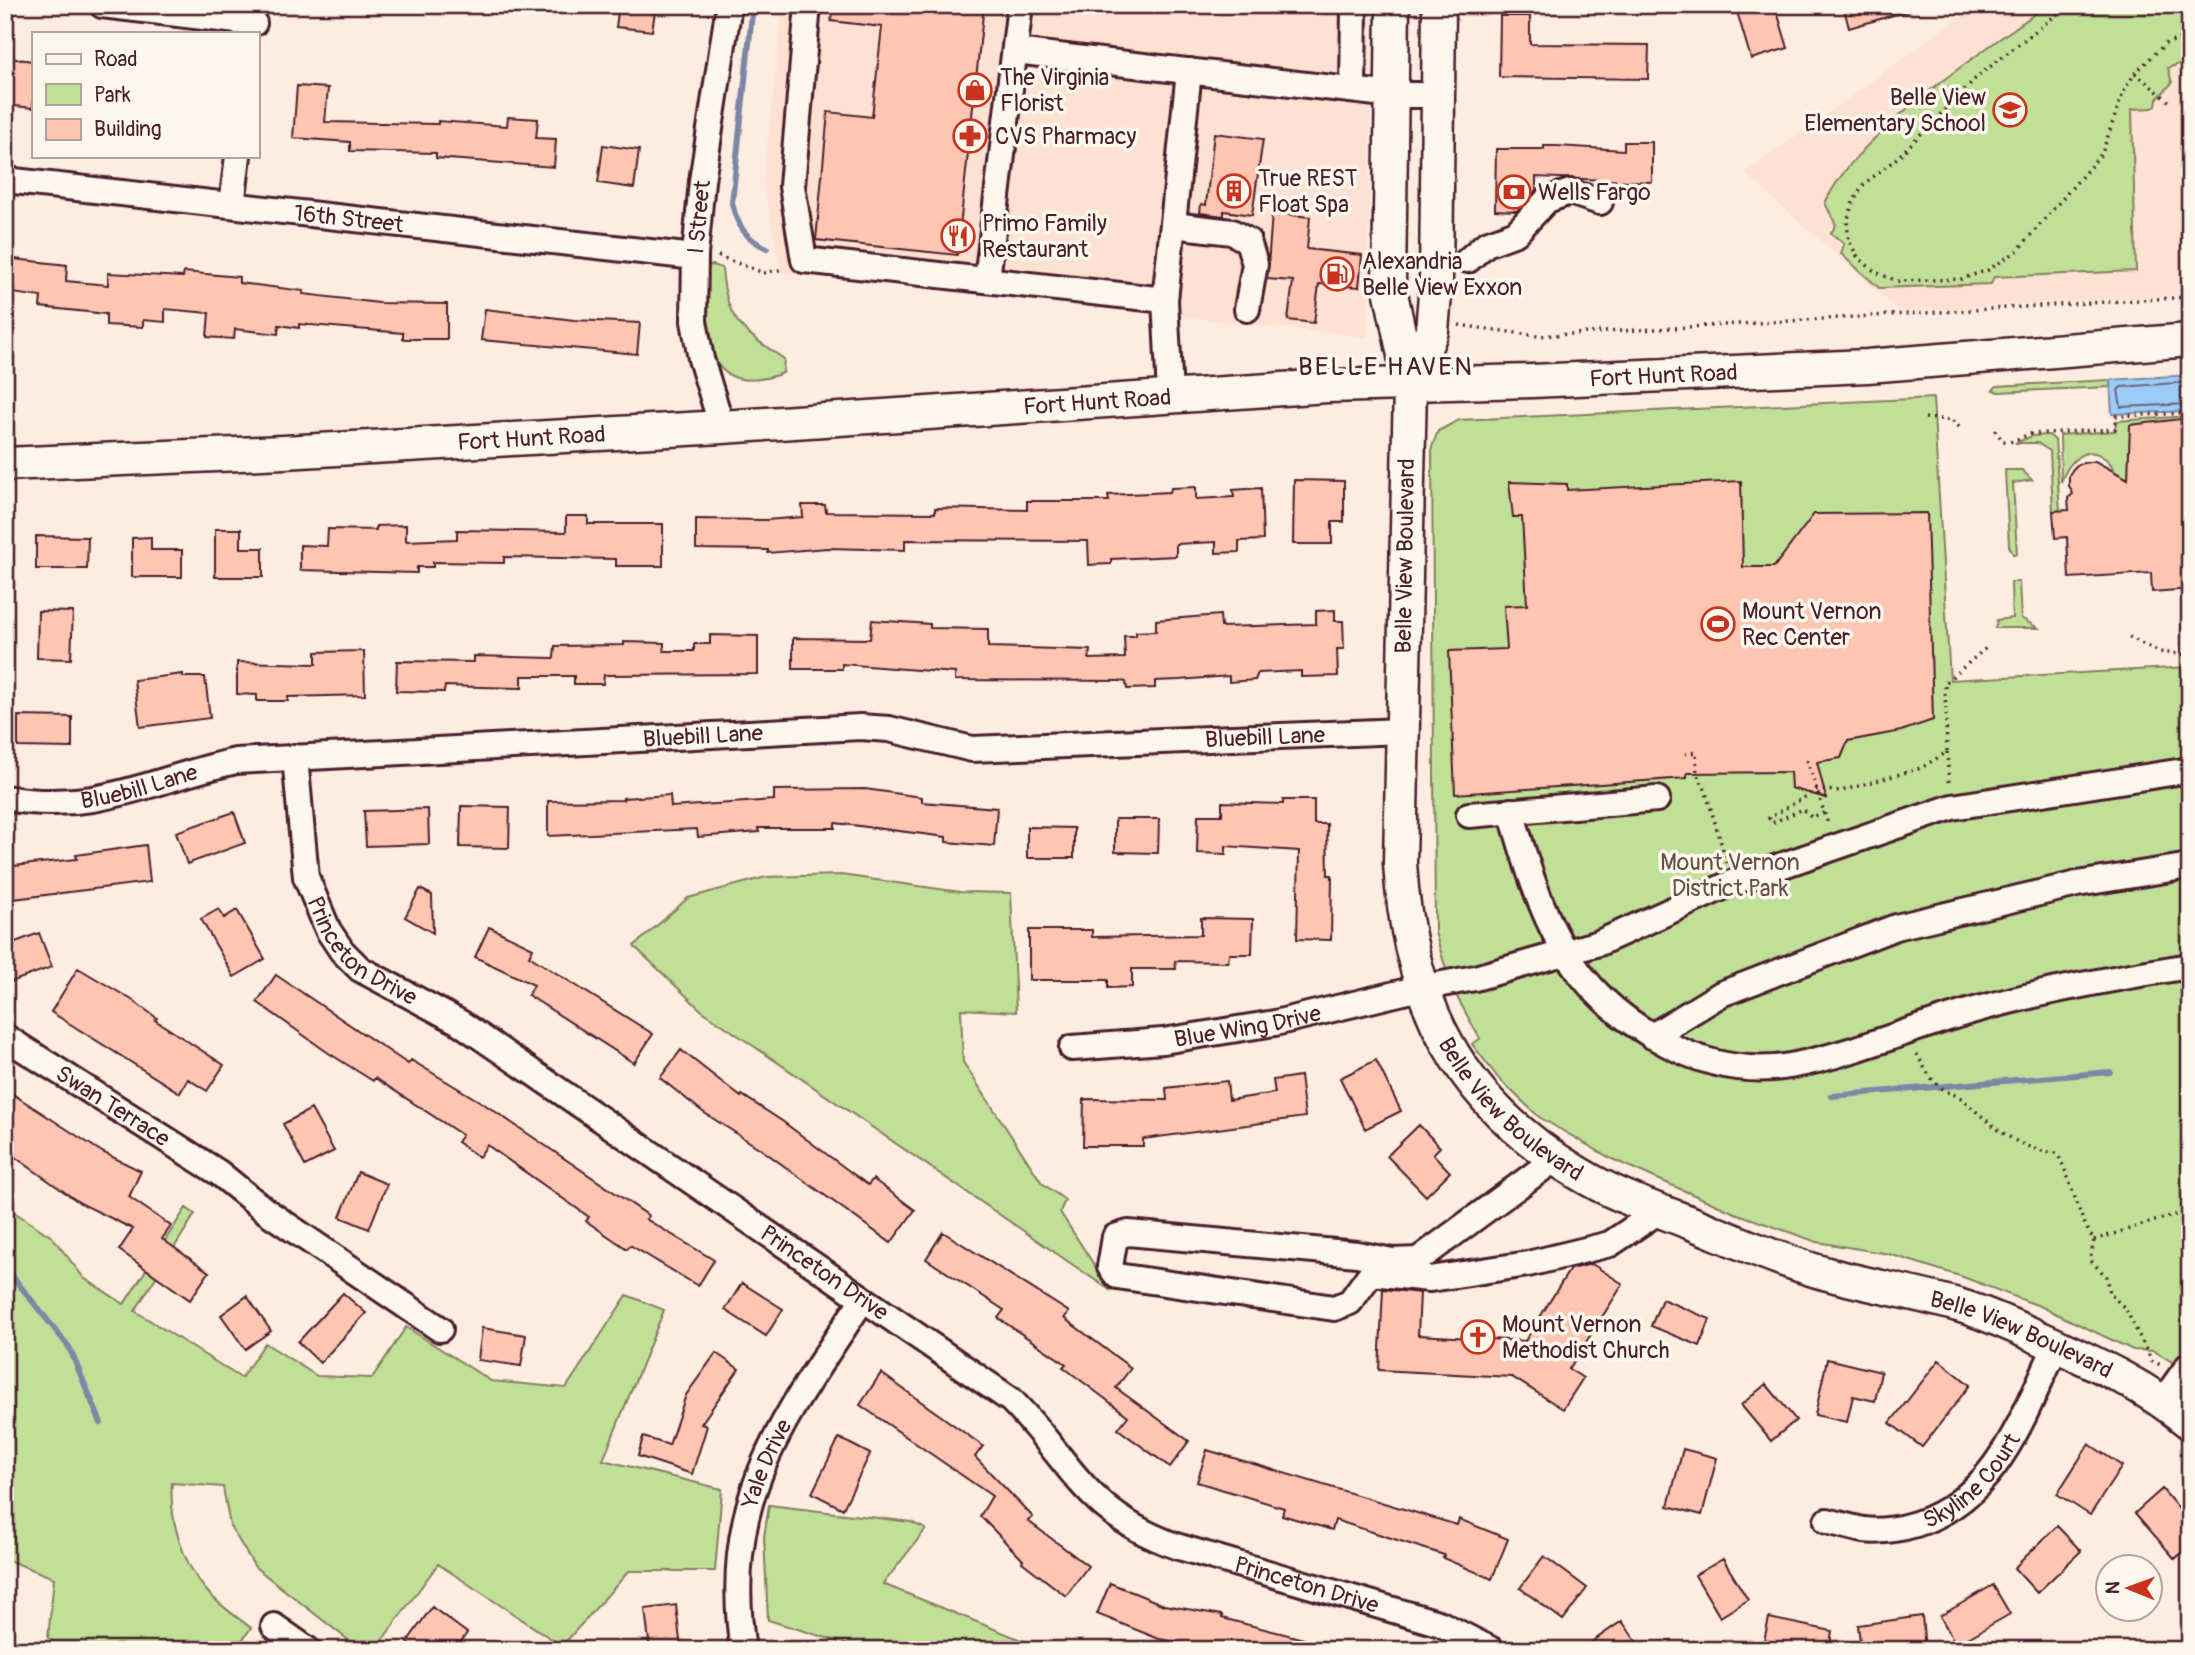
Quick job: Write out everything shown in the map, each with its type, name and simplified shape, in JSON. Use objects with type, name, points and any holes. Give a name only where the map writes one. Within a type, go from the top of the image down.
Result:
[{"type":"main road","name":"Belle View Boulevard","points":[[1393,5],[1389,284],[1410,384],[1400,863],[1403,916],[1420,988],[1447,1044],[1478,1088],[1525,1137],[1580,1174],[1659,1211],[1819,1272],[1962,1307],[2108,1369],[2164,1401],[2190,1423]]},
{"type":"main road","name":"Belle View Boulevard","points":[[1410,384],[1432,326],[1436,282],[1439,5]]},
{"type":"main road","name":"Fort Hunt Road","points":[[5,464],[284,452],[722,427],[1170,395],[1867,366],[2190,341]]},
{"type":"street","points":[[102,5],[254,21]]},
{"type":"street","name":"I Street","points":[[722,427],[701,359],[694,321],[695,256],[702,181],[729,5]]},
{"type":"street","points":[[808,5],[792,186],[804,260],[1166,300]]},
{"type":"street","points":[[987,280],[1020,5]]},
{"type":"street","points":[[1353,89],[1354,5]]},
{"type":"street","points":[[1015,51],[1392,95],[1438,95]]},
{"type":"street","points":[[1170,395],[1166,300],[1189,71]]},
{"type":"street","points":[[232,205],[238,158]]},
{"type":"street","name":"16th Street","points":[[5,180],[695,256]]},
{"type":"street","points":[[1468,260],[1486,244],[1516,233],[1547,200],[1570,192],[1600,202]]},
{"type":"street","points":[[1173,225],[1232,232],[1248,241],[1255,264],[1247,309]]},
{"type":"street","name":"Bluebill Lane","points":[[5,798],[51,803],[101,800],[204,768],[236,761],[860,727],[889,729],[972,749],[1402,731]]},
{"type":"street","name":"Princeton Drive","points":[[295,757],[306,877],[328,930],[342,951],[360,969],[459,1022],[1011,1399],[1037,1426],[1088,1494],[1136,1530],[1176,1546],[1441,1624],[1492,1650]]},
{"type":"street","name":"Blue Wing Drive","points":[[1072,1048],[1163,1041],[1275,1023],[1420,988],[1475,978],[1565,953],[1630,931],[1734,882],[1952,807],[2190,770]]},
{"type":"street","points":[[1469,815],[1657,799]]},
{"type":"street","points":[[1511,811],[1549,924],[1565,953],[1605,1003],[1652,1036],[1701,1059],[1753,1068],[1787,1066],[1818,1059],[1982,1008],[2096,981],[2190,966]]},
{"type":"street","points":[[1652,1036],[1721,994],[1896,927],[2077,884],[2190,866]]},
{"type":"street","name":"Swan Terrace","points":[[5,1037],[219,1173],[266,1211],[440,1329]]},
{"type":"street","points":[[1555,1159],[1418,1260],[1392,1261],[1357,1254],[1128,1233],[1115,1237],[1110,1267],[1117,1276],[1334,1308],[1350,1303],[1371,1273],[1430,1279],[1528,1264],[1610,1244],[1659,1211]]},
{"type":"street","name":"Yale Drive","points":[[743,1650],[738,1576],[747,1508],[758,1475],[770,1446],[794,1404],[863,1299]]},
{"type":"street","name":"Skyline Court","points":[[1827,1521],[1864,1530],[1883,1530],[1933,1518],[1964,1501],[1989,1475],[2016,1430],[2056,1346]]},
{"type":"street","points":[[2164,1401],[2185,1371]]},
{"type":"street","points":[[274,1626],[308,1650]]},
{"type":"path","points":[[2069,5],[1978,76],[1897,158],[1864,184],[1853,202],[1847,222],[1849,241],[1857,256],[1875,272],[1897,281],[1961,279],[2004,260],[2017,251],[2102,153],[2123,93],[2135,73],[2165,44],[2190,35]]},
{"type":"path","points":[[2135,73],[2171,103]]},
{"type":"path","points":[[695,256],[718,256],[769,273],[804,260]]},
{"type":"path","points":[[1432,326],[1474,325],[1514,335],[1538,337],[2190,297]]},
{"type":"path","points":[[1995,430],[2003,441],[2010,442],[2030,434],[2115,429],[2116,416],[2190,413]]},
{"type":"path","points":[[1925,418],[1952,420],[1961,429]]},
{"type":"path","points":[[2129,637],[2159,652],[2190,655]]},
{"type":"path","points":[[1948,773],[1945,683],[1986,648]]},
{"type":"path","points":[[1685,754],[1696,752],[1697,775],[1704,786],[1718,839]]},
{"type":"path","points":[[1807,760],[1817,790],[1824,811],[1811,817],[1803,809],[1772,823],[1769,818],[1817,790],[1841,791],[1921,768],[1947,752]]},
{"type":"path","points":[[1905,1031],[1927,1074],[1944,1091],[1957,1096],[2006,1136],[2038,1152],[2057,1153],[2071,1179],[2083,1224],[2094,1240],[2090,1260],[2108,1277],[2110,1294],[2126,1308],[2152,1361],[2185,1371]]},
{"type":"path","points":[[2094,1240],[2174,1215],[2190,1216]]},
{"type":"shaded area","points":[[783,5],[1372,5],[1367,337],[781,273],[763,183]]},
{"type":"shaded area","name":"Belle View Elementary School","points":[[1977,5],[2190,5],[2190,294],[1899,311],[1745,173]]},
{"type":"green space","name":"Belle View Elementary School","points":[[2047,5],[2190,5],[2190,60],[2168,68],[2172,83],[2157,99],[2156,105],[2152,108],[2132,109],[2136,271],[1994,277],[1991,284],[1879,288],[1841,254],[1844,244],[1831,233],[1836,225],[1825,203],[1841,176],[1865,148],[1924,95]]},
{"type":"green space","points":[[704,266],[722,268],[727,301],[732,313],[747,332],[784,359],[783,373],[755,380],[735,378],[721,368],[711,353],[704,312]]},
{"type":"green space","points":[[2110,380],[2110,387],[1998,392],[1993,390],[1997,386]]},
{"type":"green space","name":"Mount Vernon District Park","points":[[1933,398],[1950,680],[2190,667],[2190,1373],[2154,1351],[2133,1350],[2042,1307],[1963,1277],[1889,1254],[1817,1242],[1735,1213],[1612,1159],[1539,1117],[1499,1079],[1472,1044],[1480,1039],[1451,986],[1435,932],[1432,447],[1438,431],[1459,420]]},
{"type":"green space","points":[[2190,416],[2190,423],[2130,426],[2134,504],[2117,482],[2111,464],[2101,455],[2086,453],[2079,456],[2068,468],[2061,482],[2060,435],[2115,431],[2116,421]]},
{"type":"green space","points":[[2049,435],[2055,440],[2060,511],[2053,511],[2050,451],[2037,443],[2015,443],[2032,436]]},
{"type":"green space","points":[[2005,470],[2022,470],[2032,480],[2013,483],[2017,554],[2013,554],[2009,546]]},
{"type":"green space","points":[[2011,582],[2019,582],[2021,618],[2038,628],[1995,628],[1997,620],[2012,618]]},
{"type":"green space","points":[[841,875],[960,892],[1011,893],[1016,1012],[961,1009],[963,1062],[1042,1183],[1065,1200],[1060,1212],[1111,1291],[701,1010],[634,946],[688,898],[766,877]]},
{"type":"green space","points":[[5,1206],[52,1237],[84,1278],[124,1304],[186,1208],[195,1214],[135,1311],[241,1378],[265,1343],[317,1376],[372,1378],[406,1327],[491,1381],[566,1388],[627,1295],[664,1310],[603,1460],[722,1489],[715,1571],[629,1571],[562,1646],[438,1564],[375,1650],[361,1650],[255,1567],[230,1526],[223,1487],[172,1483],[175,1525],[190,1566],[210,1594],[251,1628],[235,1650],[69,1650],[48,1638],[54,1578],[5,1559]]},
{"type":"green space","points":[[769,1505],[911,1522],[926,1529],[883,1584],[1046,1650],[866,1650],[768,1620],[764,1537]]},
{"type":"water","points":[[2190,375],[2190,411],[2112,414],[2110,380]]},
{"type":"building","points":[[619,5],[656,5],[652,31],[616,27]]},
{"type":"building","points":[[833,5],[984,5],[957,255],[816,240],[828,112],[872,117],[882,27],[831,21]]},
{"type":"building","points":[[1735,5],[1775,5],[1788,48],[1751,59]]},
{"type":"building","points":[[1843,5],[1910,5],[1911,10],[1849,28]]},
{"type":"building","points":[[1500,16],[1530,16],[1530,44],[1649,45],[1648,79],[1499,77]]},
{"type":"building","points":[[8,58],[32,61],[32,108],[5,105]]},
{"type":"building","points":[[297,86],[328,88],[325,122],[438,124],[438,121],[507,126],[508,117],[538,119],[536,138],[556,139],[554,167],[436,158],[436,153],[350,151],[350,142],[293,138]]},
{"type":"building","name":"True REST Float Spa","points":[[1214,133],[1263,139],[1252,215],[1224,211],[1224,216],[1200,213],[1201,204],[1206,205]]},
{"type":"building","points":[[1624,142],[1652,142],[1652,182],[1536,177],[1536,190],[1517,211],[1495,210],[1496,149],[1544,149],[1544,146],[1557,146],[1624,150]]},
{"type":"building","points":[[603,145],[639,150],[634,188],[598,183]]},
{"type":"building","points":[[1272,213],[1310,217],[1307,249],[1362,255],[1359,287],[1319,284],[1314,323],[1288,320],[1293,281],[1267,279]]},
{"type":"building","points":[[5,258],[67,265],[66,281],[108,285],[108,273],[183,277],[184,272],[239,277],[239,283],[304,291],[303,294],[379,303],[447,304],[447,339],[403,339],[403,333],[299,324],[299,328],[279,325],[278,334],[235,329],[234,339],[207,337],[209,313],[165,309],[165,322],[143,320],[143,327],[106,325],[106,314],[40,307],[41,297],[5,292]]},
{"type":"building","points":[[485,309],[574,320],[640,323],[637,354],[481,340]]},
{"type":"building","points":[[2181,419],[2181,423],[2190,423],[2190,589],[2152,592],[2151,573],[2069,578],[2067,537],[2055,538],[2053,511],[2069,510],[2068,498],[2073,494],[2069,486],[2069,475],[2073,469],[2078,464],[2095,461],[2128,479],[2130,425]]},
{"type":"building","points":[[1294,480],[1344,481],[1344,522],[1332,522],[1332,544],[1293,544]]},
{"type":"building","name":"Mount Vernon Rec Center","points":[[1741,481],[1743,567],[1774,567],[1814,514],[1927,513],[1933,720],[1901,731],[1848,741],[1841,758],[1817,762],[1826,798],[1791,788],[1790,772],[1687,773],[1687,778],[1455,794],[1449,651],[1507,649],[1504,606],[1527,605],[1522,517],[1513,517],[1509,482],[1567,484],[1567,490]]},
{"type":"building","points":[[1196,487],[1196,499],[1234,497],[1233,490],[1261,488],[1263,540],[1239,541],[1239,552],[1216,553],[1216,542],[1176,544],[1176,556],[1111,559],[1111,564],[1089,565],[1088,541],[905,540],[905,550],[827,548],[768,553],[768,550],[696,549],[696,519],[766,520],[803,517],[802,505],[825,505],[826,512],[935,513],[935,508],[1027,510],[1027,501],[1109,501],[1108,495],[1170,492],[1171,488]]},
{"type":"building","points":[[566,516],[588,516],[588,524],[663,524],[663,566],[616,566],[616,559],[504,557],[504,563],[433,562],[433,567],[417,567],[417,573],[300,570],[300,545],[327,546],[328,529],[376,530],[376,526],[406,525],[406,541],[457,539],[457,530],[566,532]]},
{"type":"building","points":[[215,529],[241,529],[241,548],[263,548],[263,577],[215,577]]},
{"type":"building","points":[[36,536],[88,537],[87,569],[36,569]]},
{"type":"building","points":[[151,537],[151,550],[182,550],[182,577],[132,577],[132,538]]},
{"type":"building","points":[[1335,610],[1335,621],[1343,621],[1344,649],[1337,649],[1338,676],[1301,677],[1301,671],[1258,673],[1255,680],[1229,682],[1229,676],[1155,681],[1155,688],[1127,689],[1126,682],[1121,681],[955,680],[955,673],[842,664],[842,669],[793,669],[793,638],[870,639],[872,620],[930,624],[930,628],[988,629],[988,647],[1090,650],[1089,659],[1125,658],[1124,636],[1156,631],[1156,620],[1220,615],[1221,627],[1316,624],[1316,611]]},
{"type":"building","points":[[38,611],[73,612],[71,659],[37,658]]},
{"type":"building","points":[[710,635],[758,636],[758,674],[604,675],[603,684],[574,684],[574,676],[522,676],[522,688],[445,686],[444,692],[396,691],[397,661],[474,662],[474,656],[554,658],[555,646],[624,645],[624,642],[664,643],[664,651],[694,651],[694,644],[710,644]]},
{"type":"building","points":[[364,651],[365,695],[288,697],[288,701],[257,701],[257,695],[237,694],[237,662],[316,664],[316,652]]},
{"type":"building","points":[[183,674],[183,677],[205,677],[210,718],[140,727],[134,680]]},
{"type":"building","points":[[18,716],[72,717],[72,748],[18,747]]},
{"type":"building","points":[[865,789],[922,797],[922,802],[997,808],[994,846],[946,842],[946,837],[835,823],[835,828],[758,828],[759,832],[698,837],[697,829],[548,836],[548,801],[623,800],[670,795],[671,807],[774,800],[774,790]]},
{"type":"building","points":[[1283,800],[1314,800],[1314,824],[1327,824],[1328,875],[1332,875],[1331,940],[1297,939],[1299,851],[1226,846],[1226,854],[1197,853],[1198,815],[1222,815],[1222,802],[1283,804]]},
{"type":"building","points":[[461,806],[510,807],[509,848],[460,847]]},
{"type":"building","points":[[428,809],[429,844],[366,846],[364,811]]},
{"type":"building","points":[[234,812],[245,843],[187,864],[176,832]]},
{"type":"building","points":[[1115,819],[1159,819],[1158,853],[1115,852]]},
{"type":"building","points":[[1027,827],[1074,828],[1074,858],[1027,858]]},
{"type":"building","points":[[146,845],[150,882],[5,900],[5,867],[77,859],[76,855]]},
{"type":"building","points":[[420,889],[432,895],[433,933],[405,917]]},
{"type":"building","points":[[219,909],[224,918],[237,910],[265,959],[234,977],[201,919]]},
{"type":"building","points":[[1201,918],[1253,919],[1252,954],[1229,954],[1228,962],[1175,961],[1176,969],[1132,969],[1132,987],[1108,988],[1108,980],[1029,980],[1029,930],[1092,930],[1092,937],[1201,935]]},
{"type":"building","points":[[489,927],[533,948],[529,956],[653,1034],[634,1063],[528,995],[534,985],[475,957]]},
{"type":"building","points":[[39,933],[52,967],[11,982],[5,966],[5,946]]},
{"type":"building","points":[[78,968],[132,1000],[157,1018],[155,1020],[224,1065],[207,1091],[188,1079],[180,1093],[51,1012]]},
{"type":"building","points":[[276,975],[408,1064],[411,1060],[484,1104],[649,1216],[646,1219],[714,1260],[698,1286],[630,1245],[627,1249],[586,1221],[589,1217],[487,1145],[479,1157],[457,1142],[462,1135],[375,1078],[373,1081],[327,1052],[257,1002]]},
{"type":"building","points":[[681,1050],[741,1097],[742,1095],[782,1121],[868,1185],[873,1179],[915,1210],[891,1243],[762,1150],[703,1112],[660,1078]]},
{"type":"building","points":[[1376,1060],[1401,1111],[1365,1129],[1340,1078]]},
{"type":"building","points":[[1300,1076],[1305,1117],[1143,1139],[1143,1146],[1083,1146],[1084,1099],[1167,1100],[1166,1088],[1227,1081],[1229,1100],[1275,1093],[1273,1080]]},
{"type":"building","points":[[5,1089],[102,1152],[141,1171],[129,1197],[171,1226],[162,1239],[209,1272],[190,1300],[119,1250],[133,1229],[80,1203],[5,1150]]},
{"type":"building","points":[[311,1109],[334,1151],[305,1166],[283,1124]]},
{"type":"building","points":[[1419,1125],[1440,1147],[1433,1154],[1450,1172],[1426,1196],[1387,1156]]},
{"type":"building","points":[[358,1172],[387,1184],[369,1229],[340,1217]]},
{"type":"building","points":[[943,1232],[1069,1312],[1064,1318],[1131,1368],[1116,1388],[1189,1441],[1170,1467],[1118,1429],[1128,1416],[1063,1367],[1066,1364],[998,1318],[1004,1310],[926,1259]]},
{"type":"building","points":[[1592,1264],[1623,1284],[1569,1369],[1583,1378],[1563,1409],[1512,1377],[1379,1370],[1383,1289],[1420,1293],[1418,1335],[1525,1341],[1570,1269]]},
{"type":"building","points":[[742,1283],[783,1309],[766,1336],[725,1310]]},
{"type":"building","points":[[343,1293],[366,1313],[320,1363],[298,1342]]},
{"type":"building","points":[[247,1296],[271,1331],[245,1349],[221,1315]]},
{"type":"building","points":[[1662,1299],[1710,1319],[1700,1346],[1651,1326]]},
{"type":"building","points":[[482,1328],[526,1335],[521,1366],[478,1360]]},
{"type":"building","points":[[716,1353],[739,1369],[701,1424],[707,1426],[692,1474],[638,1456],[643,1437],[669,1445],[686,1395]]},
{"type":"building","points":[[1827,1359],[1881,1372],[1875,1401],[1853,1396],[1847,1422],[1815,1415]]},
{"type":"building","points":[[1939,1360],[1970,1385],[1922,1447],[1890,1423]]},
{"type":"building","points":[[881,1373],[983,1446],[975,1457],[1033,1517],[1028,1521],[1088,1566],[1066,1596],[1022,1562],[980,1516],[992,1496],[860,1405]]},
{"type":"building","points":[[1766,1384],[1796,1420],[1771,1441],[1741,1405]]},
{"type":"building","points":[[839,1438],[870,1454],[843,1509],[812,1493]]},
{"type":"building","points":[[2089,1444],[2122,1466],[2090,1515],[2057,1494]]},
{"type":"building","points":[[1683,1449],[1717,1458],[1702,1515],[1668,1506]]},
{"type":"building","points":[[1207,1450],[1457,1525],[1459,1519],[1508,1539],[1492,1579],[1443,1558],[1444,1555],[1335,1520],[1332,1530],[1282,1515],[1284,1508],[1197,1482]]},
{"type":"building","points":[[2162,1489],[2190,1522],[2190,1545],[2175,1559],[2135,1513]]},
{"type":"building","points":[[2057,1526],[2081,1551],[2037,1593],[2014,1568]]},
{"type":"building","points":[[1544,1556],[1587,1588],[1563,1620],[1520,1588]]},
{"type":"building","points":[[1723,1559],[1748,1600],[1720,1617],[1695,1575]]},
{"type":"building","points":[[1110,1583],[1164,1605],[1222,1615],[1222,1618],[1323,1644],[1322,1650],[1222,1650],[1159,1639],[1097,1614]]},
{"type":"building","points":[[1993,1585],[2010,1614],[1956,1645],[1940,1616]]},
{"type":"building","points":[[676,1605],[681,1650],[650,1650],[645,1609]]},
{"type":"building","points":[[432,1607],[467,1633],[455,1650],[418,1650],[407,1642]]},
{"type":"building","points":[[1922,1616],[1925,1650],[1861,1650],[1858,1625]]},
{"type":"building","points":[[1769,1618],[1832,1631],[1829,1650],[1762,1650]]},
{"type":"building","points":[[1622,1621],[1642,1650],[1580,1650]]},
{"type":"waterway","points":[[753,5],[732,203],[744,231],[767,248]]},
{"type":"waterway","points":[[1831,1096],[2110,1072]]},
{"type":"waterway","points":[[5,1267],[69,1347],[101,1423]]},
{"type":"place","name":"The Virginia Florist","points":[[975,90]]},
{"type":"place","name":"Belle View Elementary School","points":[[2010,110]]},
{"type":"place","name":"CVS Pharmacy","points":[[970,136]]},
{"type":"place","name":"True REST Float Spa","points":[[1234,191]]},
{"type":"place","name":"Wells Fargo","points":[[1514,192]]},
{"type":"place","name":"Primo Family Restaurant","points":[[958,236]]},
{"type":"place","name":"Alexandria Belle View Exxon","points":[[1337,274]]},
{"type":"place","name":"Mount Vernon Rec Center","points":[[1718,624]]},
{"type":"place","name":"Mount Vernon Methodist Church","points":[[1478,1337]]},
{"type":"district","name":"BELLE HAVEN","points":[[1386,367]]}]
